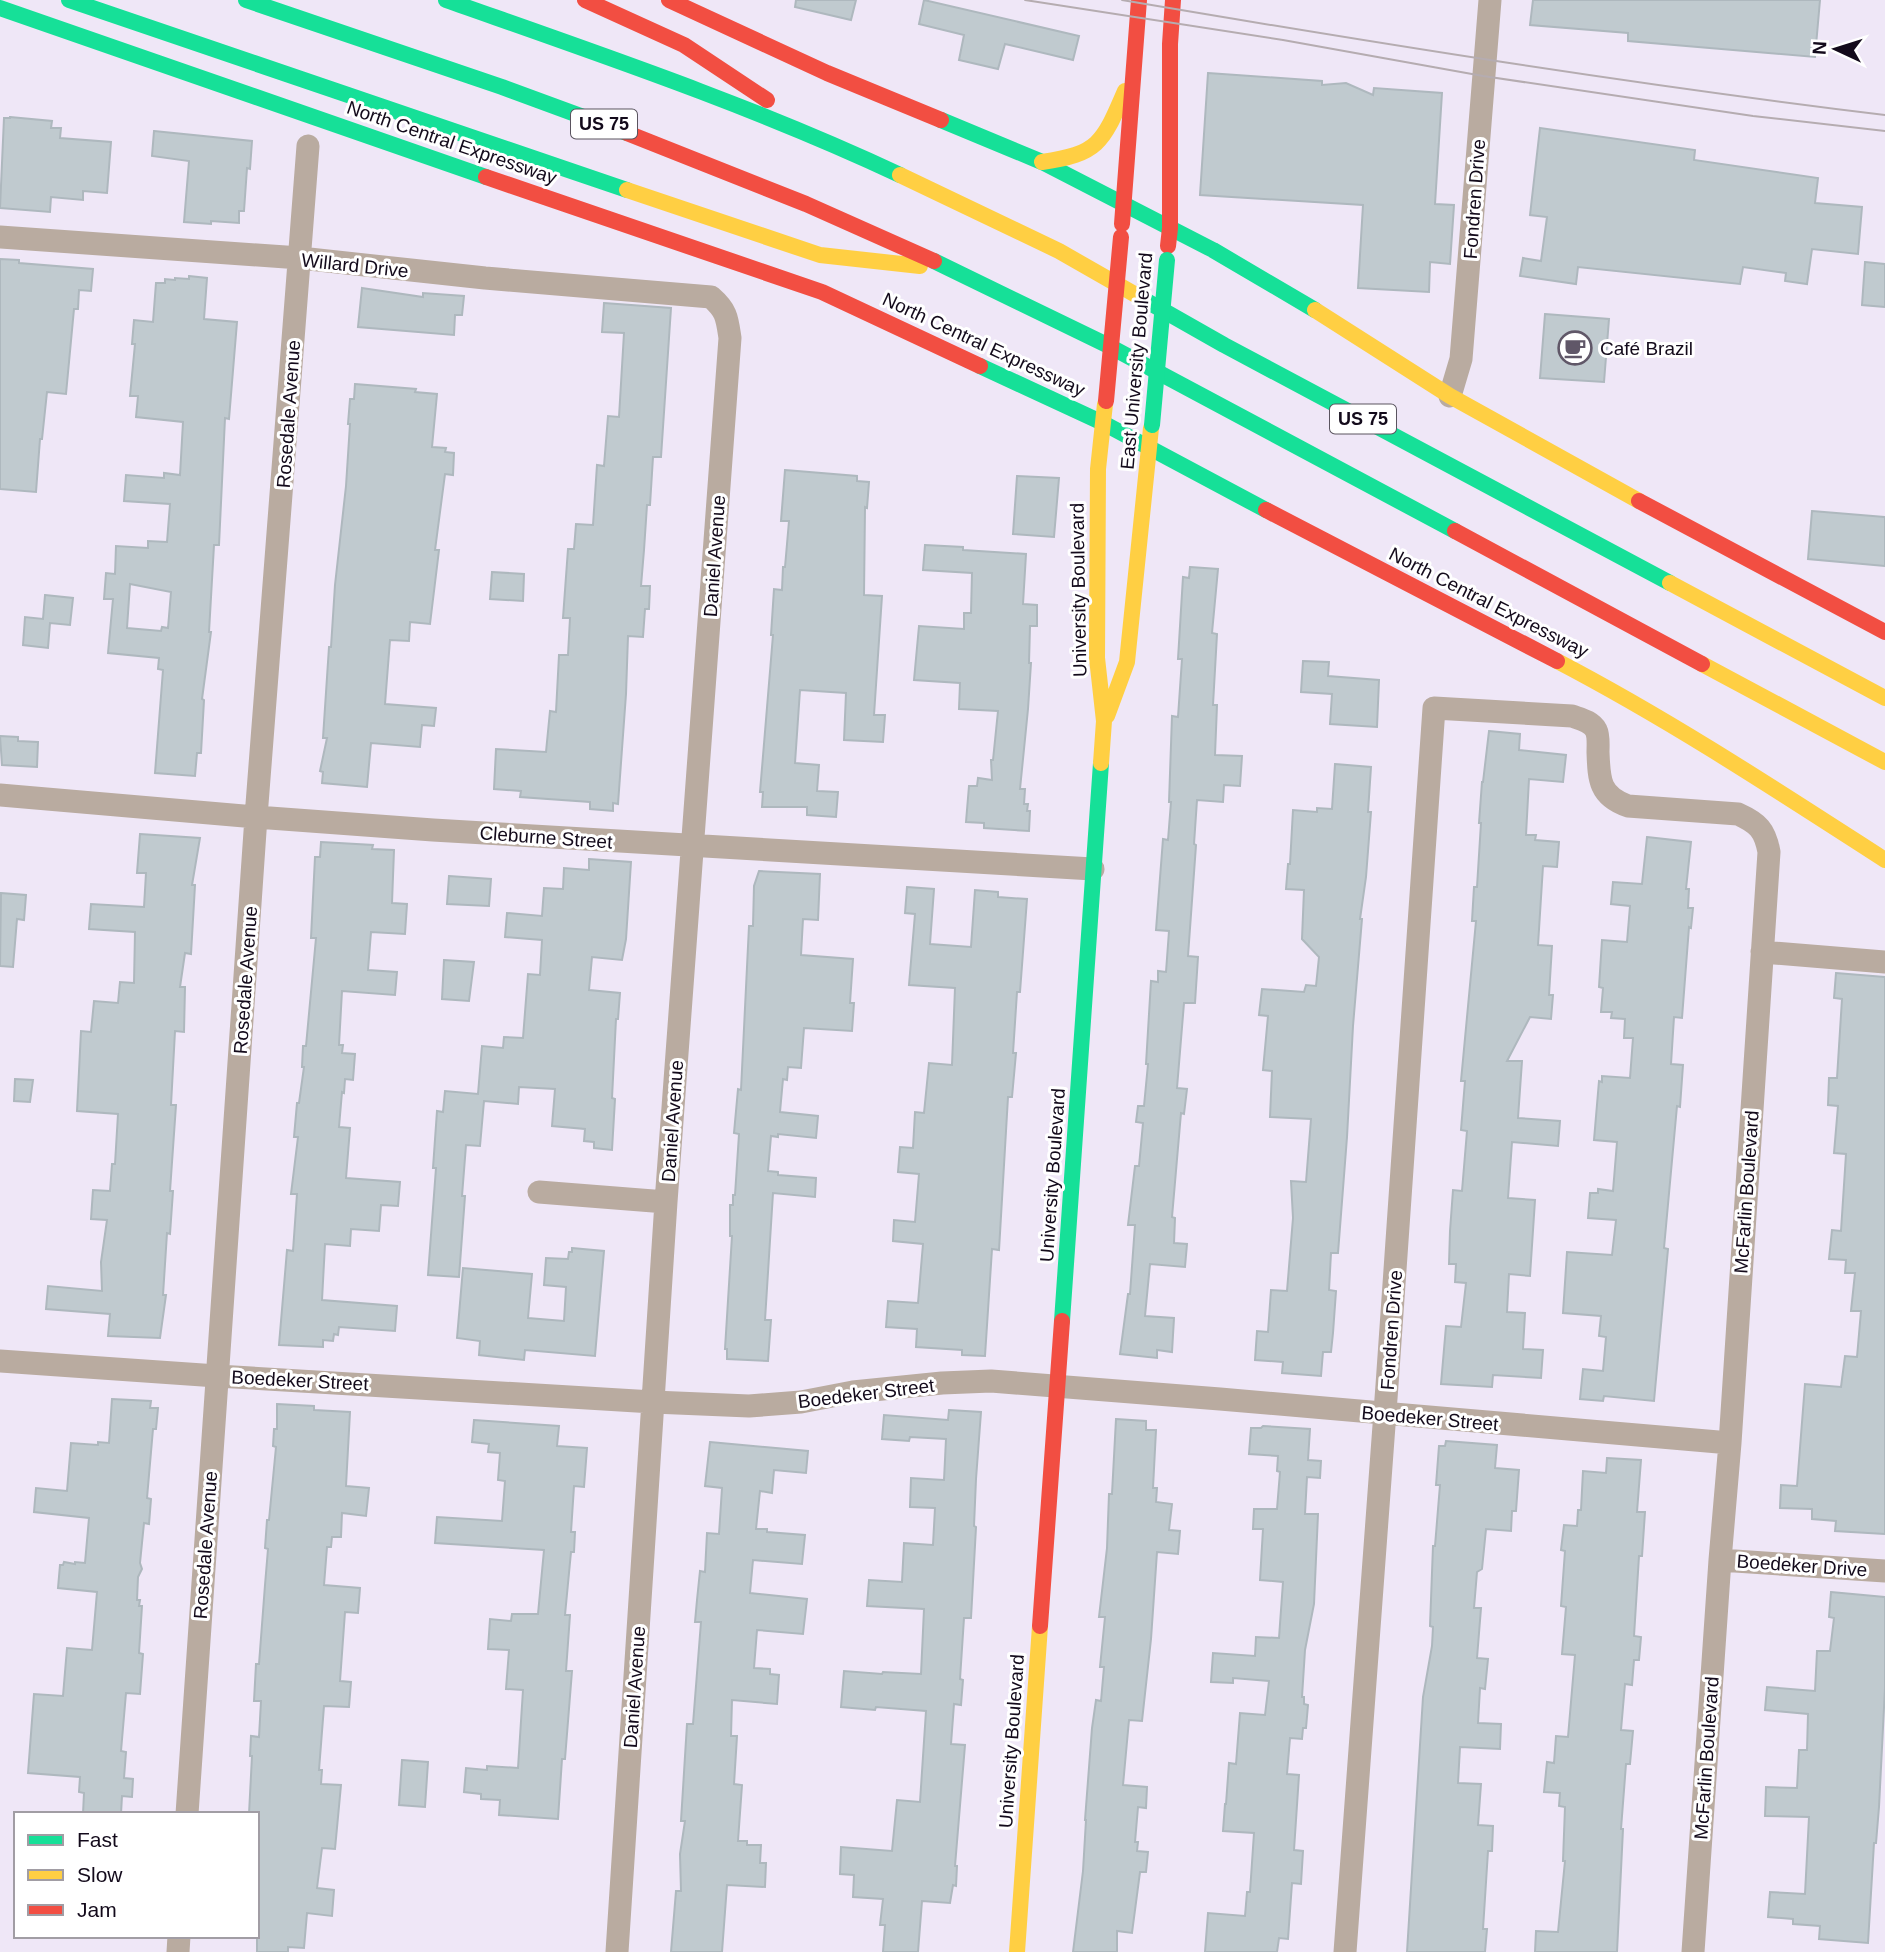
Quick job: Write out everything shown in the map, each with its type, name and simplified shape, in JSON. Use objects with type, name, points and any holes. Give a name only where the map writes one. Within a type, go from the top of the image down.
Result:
[{"type":"main road","points":[[69,0],[820,255],[954,270]]},
{"type":"main road","name":"US 75","points":[[246,0],[502,87],[654,143],[806,204],[954,270],[1118,351],[1864,750],[1882,770]]},
{"type":"main road","name":"US 75","points":[[446,0],[688,86],[838,146],[1059,251],[1224,345],[1885,698]]},
{"type":"main road","points":[[585,0],[684,46],[838,146]]},
{"type":"main road","points":[[668,0],[698,7],[815,68],[1042,162],[1213,250],[1298,298],[1450,396],[1610,486],[1885,632]]},
{"type":"main road","name":"East University Boulevard","points":[[1106,401],[1125,205],[1139,0]]},
{"type":"main road","name":"East University Boulevard","points":[[1104,721],[1127,662],[1150,449],[1170,228],[1172,0]]},
{"type":"main road","name":"North Central Expressway","points":[[0,8],[822,292],[1103,423],[1608,688],[1779,791],[1885,860]]},
{"type":"main road","points":[[1042,162],[1081,154],[1092,147],[1108,129],[1132,76]]},
{"type":"main road","name":"University Boulevard","points":[[1017,1952],[1104,721],[1097,658],[1098,469],[1106,401]]},
{"type":"street","name":"Fondren Drive","points":[[1450,396],[1461,359],[1490,0]]},
{"type":"street","name":"Rosedale Avenue","points":[[187,1812],[256,817],[308,146]]},
{"type":"street","name":"Willard Drive","points":[[0,237],[300,258],[485,278],[710,297]]},
{"type":"street","name":"Daniel Avenue","points":[[617,1952],[666,1202],[730,338],[727,316],[720,305],[710,297]]},
{"type":"street","name":"Fondren Drive","points":[[1346,1952],[1434,708]]},
{"type":"street","name":"McFarlin Boulevard","points":[[1434,708],[1572,716],[1586,720],[1595,729],[1598,740],[1603,786],[1607,795],[1617,802],[1628,806],[1738,814],[1753,821],[1767,839],[1769,852],[1730,1443],[1693,1952]]},
{"type":"street","name":"Cleburne Street","points":[[0,795],[256,817],[1093,869]]},
{"type":"street","points":[[1762,952],[1885,962]]},
{"type":"street","points":[[539,1192],[666,1202]]},
{"type":"street","name":"Boedeker Street","points":[[0,1361],[653,1402],[762,1405],[801,1402],[853,1392],[991,1381],[1730,1443]]},
{"type":"street","name":"Boedeker Drive","points":[[1720,1560],[1885,1571]]},
{"type":"building","points":[[796,0],[856,0],[851,20],[795,7]]},
{"type":"building","points":[[924,0],[1079,36],[1073,60],[1005,44],[998,69],[959,60],[964,35],[919,24]]},
{"type":"building","points":[[1533,0],[1820,0],[1815,57],[1628,41],[1628,33],[1530,25]]},
{"type":"building","points":[[1208,73],[1322,81],[1322,85],[1346,83],[1373,95],[1374,88],[1442,93],[1435,204],[1454,205],[1450,264],[1430,262],[1429,292],[1358,288],[1363,205],[1200,195]]},
{"type":"building","points":[[4,118],[52,121],[51,128],[61,128],[60,138],[111,142],[107,193],[83,191],[83,200],[51,197],[50,212],[0,208]]},
{"type":"building","points":[[1540,128],[1695,150],[1694,160],[1818,178],[1815,203],[1862,207],[1858,254],[1812,249],[1807,284],[1785,281],[1786,273],[1743,267],[1740,284],[1578,267],[1576,284],[1520,276],[1523,258],[1541,261],[1547,217],[1530,215]]},
{"type":"building","points":[[154,131],[252,141],[244,211],[239,211],[239,223],[184,222],[189,161],[152,156]]},
{"type":"building","points":[[0,259],[93,269],[91,291],[79,290],[78,309],[74,309],[66,394],[47,392],[36,492],[0,489]]},
{"type":"building","points":[[1865,262],[1885,264],[1885,307],[1862,305]]},
{"type":"building","points":[[189,276],[207,278],[204,319],[237,322],[229,419],[225,418],[219,545],[214,545],[211,632],[202,699],[201,753],[197,753],[195,776],[155,773],[163,670],[158,669],[159,658],[108,653],[113,599],[104,599],[106,573],[115,574],[116,546],[148,548],[148,541],[167,542],[170,504],[124,501],[126,475],[164,478],[164,473],[180,475],[183,422],[136,417],[138,396],[130,396],[135,344],[132,344],[134,320],[153,322],[156,283],[165,283],[165,279],[189,279]],"holes":[[[130,584],[171,592],[168,628],[162,627],[161,631],[127,628]]]},
{"type":"building","points":[[362,288],[423,297],[423,293],[464,296],[462,315],[455,315],[454,335],[358,327]]},
{"type":"building","points":[[604,303],[671,308],[661,457],[653,457],[641,586],[650,586],[649,609],[645,609],[643,637],[628,636],[618,804],[613,803],[613,811],[590,809],[590,802],[520,797],[521,791],[494,789],[496,749],[546,752],[550,711],[556,712],[559,655],[568,655],[570,618],[563,618],[568,549],[574,549],[576,524],[593,525],[597,465],[604,466],[608,416],[619,417],[624,333],[602,332]]},
{"type":"building","name":"Café Brazil","points":[[1545,314],[1609,319],[1604,382],[1540,378]]},
{"type":"building","points":[[355,384],[416,389],[415,392],[437,394],[432,447],[446,448],[445,452],[454,453],[453,475],[445,474],[435,550],[439,550],[430,624],[410,622],[409,641],[390,640],[385,704],[436,708],[434,726],[422,725],[420,747],[371,743],[367,787],[322,783],[323,772],[320,771],[327,738],[323,738],[329,647],[346,486],[350,399],[354,399]]},
{"type":"building","points":[[785,470],[857,476],[857,481],[869,482],[867,508],[865,507],[864,595],[882,596],[874,715],[885,715],[883,742],[844,740],[846,693],[800,690],[795,763],[819,765],[817,791],[838,792],[836,817],[807,815],[807,807],[762,807],[763,792],[760,792],[773,635],[774,589],[782,590],[789,521],[781,521]]},
{"type":"building","points":[[1017,476],[1059,478],[1054,537],[1013,534]]},
{"type":"building","points":[[1812,511],[1885,517],[1885,566],[1808,559]]},
{"type":"building","points":[[925,545],[1026,554],[1023,604],[1037,605],[1037,626],[1030,626],[1031,663],[1020,789],[1025,789],[1024,804],[1028,804],[1027,811],[1030,811],[1029,831],[984,828],[984,823],[966,822],[969,786],[977,786],[978,778],[992,780],[991,760],[998,711],[959,709],[960,683],[914,680],[919,626],[964,629],[964,613],[971,613],[972,573],[923,570]]},
{"type":"building","points":[[1190,567],[1218,569],[1212,633],[1217,634],[1213,705],[1217,705],[1215,755],[1242,756],[1240,786],[1224,785],[1223,802],[1197,800],[1188,956],[1198,957],[1195,1003],[1184,1003],[1177,1088],[1187,1089],[1184,1114],[1181,1113],[1172,1217],[1175,1218],[1174,1243],[1187,1244],[1185,1267],[1150,1264],[1145,1316],[1174,1318],[1172,1352],[1157,1350],[1157,1358],[1120,1354],[1130,1294],[1135,1225],[1128,1225],[1135,1166],[1139,1166],[1143,1123],[1136,1122],[1138,1106],[1144,1106],[1151,981],[1158,982],[1158,971],[1166,972],[1169,931],[1156,930],[1163,839],[1168,840],[1171,802],[1172,716],[1178,717],[1183,577],[1189,578]]},
{"type":"building","points":[[492,572],[524,574],[523,601],[490,599]]},
{"type":"building","points":[[45,595],[73,598],[70,625],[50,623],[48,648],[23,645],[25,617],[43,619]]},
{"type":"building","points":[[1303,661],[1329,662],[1328,676],[1379,680],[1377,727],[1330,724],[1332,694],[1301,692]]},
{"type":"building","points":[[1489,731],[1520,734],[1519,750],[1566,755],[1563,782],[1529,779],[1526,835],[1536,835],[1535,840],[1559,842],[1557,867],[1543,866],[1538,945],[1552,946],[1549,995],[1553,995],[1551,1019],[1530,1017],[1507,1061],[1522,1061],[1518,1118],[1560,1121],[1558,1146],[1512,1142],[1508,1198],[1535,1200],[1530,1276],[1509,1274],[1507,1312],[1525,1313],[1523,1349],[1543,1350],[1541,1378],[1493,1375],[1492,1387],[1441,1384],[1446,1326],[1461,1327],[1466,1283],[1455,1282],[1456,1264],[1449,1264],[1450,1231],[1453,1190],[1462,1191],[1467,1131],[1461,1130],[1465,1081],[1461,1081],[1476,921],[1472,921],[1474,887],[1477,887],[1482,782]]},
{"type":"building","points":[[0,736],[18,737],[18,741],[38,742],[37,767],[2,765]]},
{"type":"building","points":[[1335,764],[1371,767],[1368,812],[1371,812],[1360,919],[1338,1253],[1331,1253],[1329,1290],[1336,1291],[1333,1333],[1331,1352],[1323,1352],[1321,1376],[1282,1373],[1283,1362],[1255,1360],[1257,1331],[1268,1332],[1271,1290],[1287,1291],[1293,1218],[1291,1181],[1306,1182],[1311,1119],[1270,1117],[1272,1071],[1263,1070],[1268,1016],[1259,1015],[1262,989],[1304,992],[1306,985],[1316,986],[1319,957],[1302,939],[1304,890],[1286,889],[1288,864],[1293,810],[1317,812],[1317,808],[1332,809]]},
{"type":"building","points":[[140,834],[200,838],[192,885],[195,885],[191,954],[185,953],[180,987],[185,987],[184,1032],[175,1031],[171,1105],[176,1105],[170,1191],[173,1191],[170,1234],[167,1233],[163,1295],[166,1295],[160,1338],[108,1336],[110,1314],[46,1309],[48,1286],[102,1291],[101,1262],[107,1220],[91,1219],[93,1190],[110,1191],[112,1164],[115,1164],[118,1114],[77,1111],[81,1031],[91,1032],[94,1001],[118,1003],[120,982],[134,983],[135,932],[89,929],[91,904],[144,907],[146,873],[137,873]]},
{"type":"building","points":[[1647,837],[1691,842],[1686,889],[1689,889],[1688,908],[1693,908],[1682,1018],[1674,1017],[1671,1064],[1683,1065],[1664,1248],[1668,1249],[1654,1401],[1604,1396],[1603,1401],[1580,1399],[1583,1369],[1603,1371],[1606,1337],[1599,1336],[1601,1316],[1563,1313],[1567,1252],[1612,1255],[1616,1220],[1588,1218],[1590,1193],[1598,1193],[1598,1189],[1613,1191],[1617,1142],[1594,1140],[1599,1081],[1602,1082],[1602,1076],[1630,1078],[1633,1038],[1624,1038],[1625,1019],[1611,1018],[1612,1012],[1601,1012],[1603,988],[1599,987],[1602,940],[1627,942],[1630,906],[1611,904],[1613,882],[1642,884]]},
{"type":"building","points":[[321,842],[373,845],[372,849],[394,850],[392,903],[407,904],[405,934],[371,932],[368,970],[397,972],[395,995],[342,991],[339,1045],[343,1045],[342,1053],[355,1054],[353,1080],[345,1079],[344,1093],[342,1092],[339,1127],[350,1128],[346,1178],[400,1182],[398,1206],[381,1205],[379,1231],[351,1229],[350,1246],[325,1244],[322,1300],[397,1306],[395,1331],[339,1327],[338,1335],[334,1334],[333,1341],[323,1340],[323,1347],[279,1345],[287,1250],[293,1251],[297,1194],[291,1194],[298,1137],[294,1137],[304,1067],[303,1046],[306,1046],[316,938],[311,938],[315,857],[320,857]]},
{"type":"building","points":[[589,859],[631,862],[622,960],[592,957],[589,990],[620,993],[616,1019],[612,1150],[594,1148],[594,1142],[584,1141],[585,1129],[552,1126],[555,1089],[519,1087],[518,1104],[484,1101],[480,1146],[466,1145],[459,1277],[428,1275],[436,1168],[433,1168],[437,1111],[443,1112],[445,1091],[478,1094],[482,1046],[503,1048],[504,1037],[523,1038],[528,974],[540,975],[542,940],[505,937],[507,913],[542,916],[544,888],[563,889],[564,868],[589,870]]},
{"type":"building","points":[[759,871],[820,874],[818,920],[803,919],[801,955],[853,959],[850,1003],[854,1003],[852,1031],[804,1028],[801,1068],[788,1067],[787,1080],[783,1079],[780,1112],[818,1116],[816,1138],[778,1134],[778,1137],[771,1136],[768,1171],[778,1172],[778,1175],[816,1178],[815,1197],[773,1193],[765,1320],[771,1320],[768,1361],[727,1359],[725,1349],[732,1236],[730,1205],[733,1205],[735,1195],[739,1134],[734,1133],[738,1089],[741,1090],[749,926],[753,926],[754,886]]},
{"type":"building","points":[[449,876],[491,879],[489,906],[447,904]]},
{"type":"building","points":[[907,887],[934,889],[930,944],[971,947],[975,890],[998,892],[998,897],[1027,899],[1020,992],[1017,992],[1012,1097],[1008,1097],[999,1250],[992,1249],[985,1356],[962,1355],[962,1350],[916,1347],[917,1329],[886,1327],[888,1301],[918,1303],[923,1244],[893,1241],[894,1220],[915,1222],[919,1174],[898,1172],[900,1147],[913,1148],[915,1112],[924,1113],[929,1063],[952,1065],[955,988],[909,985],[915,914],[905,913]]},
{"type":"building","points":[[1,893],[26,895],[24,920],[17,919],[13,967],[0,966]]},
{"type":"building","points":[[444,960],[474,962],[469,1001],[442,999]]},
{"type":"building","points":[[1836,973],[1885,977],[1885,1534],[1835,1531],[1836,1521],[1812,1519],[1812,1509],[1780,1508],[1781,1485],[1797,1486],[1805,1384],[1841,1387],[1845,1356],[1857,1357],[1861,1311],[1851,1311],[1855,1273],[1845,1273],[1846,1260],[1829,1259],[1832,1230],[1841,1231],[1846,1154],[1834,1153],[1838,1106],[1828,1105],[1829,1078],[1837,1078],[1842,999],[1834,998]]},
{"type":"building","points":[[15,1079],[33,1080],[30,1102],[14,1101]]},
{"type":"building","points":[[572,1248],[604,1251],[595,1356],[525,1350],[524,1360],[479,1355],[480,1341],[457,1338],[463,1268],[532,1274],[528,1318],[564,1321],[566,1287],[544,1285],[546,1258],[568,1259]]},
{"type":"building","points":[[112,1399],[151,1401],[150,1408],[158,1408],[156,1429],[153,1429],[147,1498],[151,1499],[149,1524],[144,1523],[140,1563],[142,1569],[138,1577],[137,1600],[140,1600],[139,1606],[142,1606],[139,1653],[143,1654],[140,1694],[126,1693],[121,1751],[126,1752],[124,1778],[133,1779],[132,1797],[122,1796],[121,1812],[83,1812],[84,1793],[79,1792],[80,1777],[28,1773],[34,1694],[63,1696],[67,1648],[92,1650],[97,1592],[58,1588],[60,1565],[64,1562],[85,1563],[89,1518],[34,1512],[36,1488],[67,1491],[71,1443],[109,1443]]},
{"type":"building","points":[[277,1404],[350,1412],[346,1486],[369,1488],[366,1516],[342,1513],[341,1537],[332,1537],[331,1547],[327,1547],[324,1585],[360,1588],[358,1613],[345,1612],[340,1681],[351,1682],[349,1707],[324,1706],[319,1770],[322,1770],[321,1784],[341,1785],[335,1849],[322,1848],[317,1888],[334,1890],[332,1916],[307,1913],[304,1948],[288,1947],[288,1952],[257,1952],[259,1812],[249,1812],[250,1756],[251,1736],[259,1737],[261,1701],[254,1701],[256,1664],[259,1664],[268,1549],[265,1548],[267,1520],[276,1447],[273,1446],[274,1429],[277,1429]]},
{"type":"building","points":[[949,1410],[981,1412],[971,1618],[964,1618],[961,1705],[954,1704],[951,1744],[965,1745],[955,1866],[956,1886],[953,1885],[950,1903],[922,1901],[918,1952],[883,1952],[885,1925],[880,1925],[883,1899],[853,1897],[854,1875],[840,1874],[841,1847],[892,1851],[897,1800],[920,1802],[926,1711],[841,1707],[844,1671],[921,1674],[924,1609],[867,1606],[869,1580],[902,1582],[904,1543],[933,1545],[935,1508],[910,1507],[911,1478],[944,1480],[946,1439],[882,1439],[884,1415],[948,1420]]},
{"type":"building","points":[[1116,1419],[1146,1421],[1146,1430],[1156,1430],[1153,1488],[1157,1488],[1156,1502],[1172,1504],[1169,1530],[1180,1531],[1178,1554],[1157,1552],[1142,1721],[1129,1720],[1123,1785],[1147,1787],[1146,1808],[1138,1807],[1135,1842],[1138,1842],[1137,1851],[1148,1852],[1146,1872],[1140,1872],[1132,1933],[1117,1931],[1117,1952],[1073,1952],[1083,1871],[1092,1728],[1096,1700],[1101,1701],[1104,1667],[1100,1667],[1105,1617],[1099,1617],[1107,1548],[1109,1494],[1112,1494]]},
{"type":"building","points":[[474,1420],[559,1426],[557,1446],[587,1448],[584,1487],[574,1486],[571,1532],[575,1532],[574,1552],[571,1552],[565,1615],[570,1615],[566,1671],[572,1671],[558,1819],[499,1815],[500,1800],[481,1799],[481,1794],[464,1792],[466,1768],[518,1768],[523,1690],[506,1689],[509,1650],[488,1649],[490,1619],[511,1621],[512,1614],[538,1614],[544,1550],[435,1543],[437,1517],[502,1521],[505,1481],[498,1480],[500,1453],[488,1452],[489,1444],[472,1442]]},
{"type":"building","points":[[1263,1426],[1310,1429],[1308,1460],[1321,1461],[1320,1478],[1307,1477],[1305,1514],[1318,1514],[1314,1604],[1305,1650],[1302,1697],[1304,1704],[1308,1705],[1306,1728],[1303,1728],[1302,1739],[1290,1738],[1287,1774],[1299,1775],[1294,1850],[1303,1851],[1301,1884],[1292,1883],[1288,1939],[1279,1938],[1277,1952],[1205,1952],[1208,1913],[1245,1916],[1247,1892],[1250,1892],[1254,1833],[1223,1831],[1229,1763],[1236,1764],[1240,1713],[1265,1715],[1269,1681],[1233,1678],[1233,1683],[1211,1682],[1213,1653],[1255,1656],[1256,1637],[1279,1638],[1283,1582],[1260,1580],[1263,1529],[1253,1529],[1254,1509],[1277,1509],[1280,1472],[1277,1471],[1278,1456],[1249,1454],[1251,1428]]},
{"type":"building","points":[[1446,1441],[1497,1445],[1495,1468],[1519,1470],[1516,1511],[1512,1511],[1511,1531],[1486,1529],[1482,1569],[1477,1572],[1474,1608],[1481,1608],[1477,1658],[1488,1659],[1485,1689],[1480,1688],[1478,1723],[1501,1724],[1500,1749],[1460,1747],[1458,1783],[1481,1784],[1478,1825],[1493,1826],[1492,1851],[1488,1851],[1483,1929],[1487,1929],[1485,1952],[1407,1952],[1423,1697],[1432,1646],[1433,1627],[1430,1626],[1433,1546],[1440,1485],[1436,1485],[1439,1446],[1445,1446]]},
{"type":"building","points":[[710,1442],[808,1451],[806,1473],[774,1470],[772,1493],[760,1491],[756,1529],[805,1535],[802,1564],[753,1560],[750,1593],[807,1599],[803,1634],[757,1630],[754,1668],[770,1669],[770,1674],[779,1675],[777,1704],[732,1700],[731,1736],[737,1736],[734,1784],[742,1785],[738,1841],[747,1841],[747,1845],[761,1845],[760,1863],[766,1863],[765,1887],[727,1885],[722,1952],[671,1952],[676,1891],[681,1891],[680,1854],[685,1821],[681,1821],[687,1724],[693,1724],[701,1622],[695,1622],[700,1571],[705,1572],[707,1533],[719,1534],[722,1488],[705,1486]]},
{"type":"building","points":[[1607,1458],[1641,1460],[1637,1512],[1645,1512],[1634,1636],[1641,1637],[1639,1660],[1634,1660],[1632,1685],[1625,1684],[1621,1730],[1633,1731],[1630,1764],[1626,1764],[1621,1829],[1617,1952],[1535,1952],[1536,1931],[1558,1932],[1565,1861],[1565,1807],[1559,1806],[1560,1793],[1544,1792],[1547,1762],[1554,1763],[1556,1736],[1568,1737],[1575,1655],[1562,1654],[1566,1607],[1561,1606],[1564,1525],[1577,1526],[1578,1510],[1581,1510],[1583,1471],[1606,1473]]},
{"type":"building","points":[[1831,1592],[1885,1597],[1885,1688],[1868,1943],[1819,1939],[1820,1926],[1793,1924],[1793,1919],[1768,1917],[1770,1892],[1805,1894],[1809,1817],[1765,1816],[1766,1787],[1797,1788],[1799,1750],[1807,1750],[1808,1714],[1765,1710],[1767,1687],[1815,1691],[1817,1651],[1830,1651],[1834,1618],[1829,1617]]},
{"type":"building","points":[[402,1760],[428,1762],[425,1807],[399,1805]]},
{"type":"tram line","points":[[1025,0],[1283,40],[1483,76],[1753,116],[1885,131]]},
{"type":"tram line","points":[[1122,0],[1503,62],[1885,115]]},
{"type":"traffic: fast","points":[[69,0],[627,190]]},
{"type":"traffic: fast","points":[[246,0],[502,87],[627,133]]},
{"type":"traffic: fast","points":[[446,0],[732,104],[900,175]]},
{"type":"traffic: fast","points":[[0,8],[486,177]]},
{"type":"traffic: fast","points":[[941,120],[1042,162],[1213,250],[1315,310]]},
{"type":"traffic: fast","points":[[1152,425],[1167,260]]},
{"type":"traffic: fast","points":[[934,261],[1107,345],[1455,531]]},
{"type":"traffic: fast","points":[[1143,299],[1670,583]]},
{"type":"traffic: fast","points":[[980,366],[1103,423],[1266,510]]},
{"type":"traffic: fast","points":[[1062,1321],[1101,763]]},
{"type":"traffic: slow","points":[[1042,162],[1076,155],[1097,143],[1111,122],[1125,91]]},
{"type":"traffic: slow","points":[[900,175],[1059,251],[1143,299]]},
{"type":"traffic: slow","points":[[627,190],[820,255],[920,266]]},
{"type":"traffic: slow","points":[[1315,310],[1450,396],[1639,501]]},
{"type":"traffic: slow","points":[[1101,763],[1104,721],[1097,658],[1098,469],[1105,404]]},
{"type":"traffic: slow","points":[[1107,716],[1127,662],[1151,428]]},
{"type":"traffic: slow","points":[[1670,583],[1885,698]]},
{"type":"traffic: slow","points":[[1557,661],[1682,732],[1885,860]]},
{"type":"traffic: slow","points":[[1702,664],[1885,762]]},
{"type":"traffic: slow","points":[[1017,1952],[1040,1626]]},
{"type":"traffic: jam","points":[[585,0],[684,45],[767,100]]},
{"type":"traffic: jam","points":[[669,0],[827,73],[941,120]]},
{"type":"traffic: jam","points":[[1122,224],[1139,0]]},
{"type":"traffic: jam","points":[[1168,246],[1170,44],[1173,0]]},
{"type":"traffic: jam","points":[[627,133],[806,204],[934,261]]},
{"type":"traffic: jam","points":[[486,177],[822,292],[980,366]]},
{"type":"traffic: jam","points":[[1106,401],[1121,237]]},
{"type":"traffic: jam","points":[[1639,501],[1885,632]]},
{"type":"traffic: jam","points":[[1266,510],[1557,661]]},
{"type":"traffic: jam","points":[[1455,531],[1702,664]]},
{"type":"traffic: jam","points":[[1040,1626],[1062,1321]]},
{"type":"place","name":"Café Brazil","points":[[1575,348]]}]
